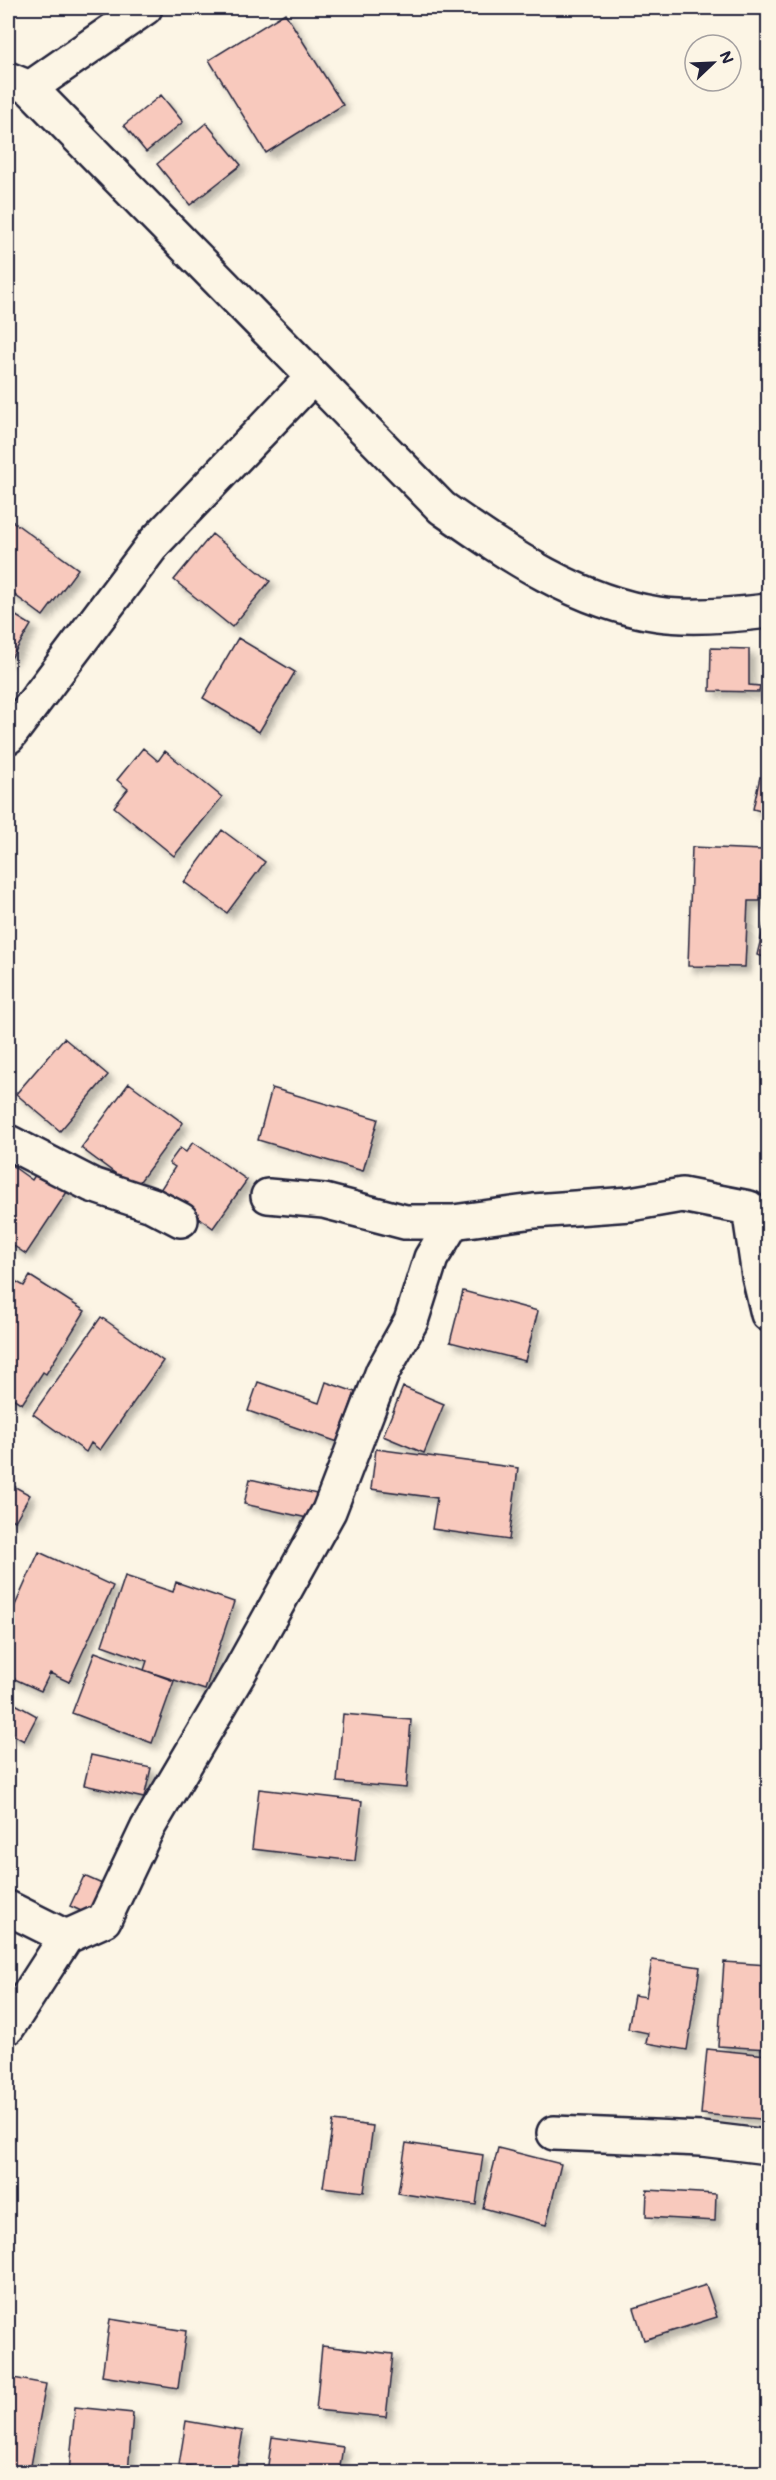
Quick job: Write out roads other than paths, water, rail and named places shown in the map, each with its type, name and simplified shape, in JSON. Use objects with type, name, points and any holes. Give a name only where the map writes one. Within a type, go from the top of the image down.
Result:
[{"type":"street","points":[[145,8],[19,83],[442,508],[518,560],[593,598],[659,615],[737,615],[768,611]]},
{"type":"street","points":[[8,737],[155,542],[314,377]]},
{"type":"street","points":[[8,1142],[92,1185],[152,1205],[181,1220]]},
{"type":"street","points":[[268,1196],[324,1201],[405,1222],[453,1221],[534,1211],[630,1204],[682,1195],[749,1208],[759,1276],[768,1314]]},
{"type":"street","points":[[8,2027],[66,1937],[104,1920],[147,1829],[239,1673],[329,1511],[383,1371],[411,1321],[431,1258],[453,1221]]},
{"type":"street","points":[[8,1908],[66,1937]]},
{"type":"street","points":[[554,2133],[702,2139],[768,2147]]}]
